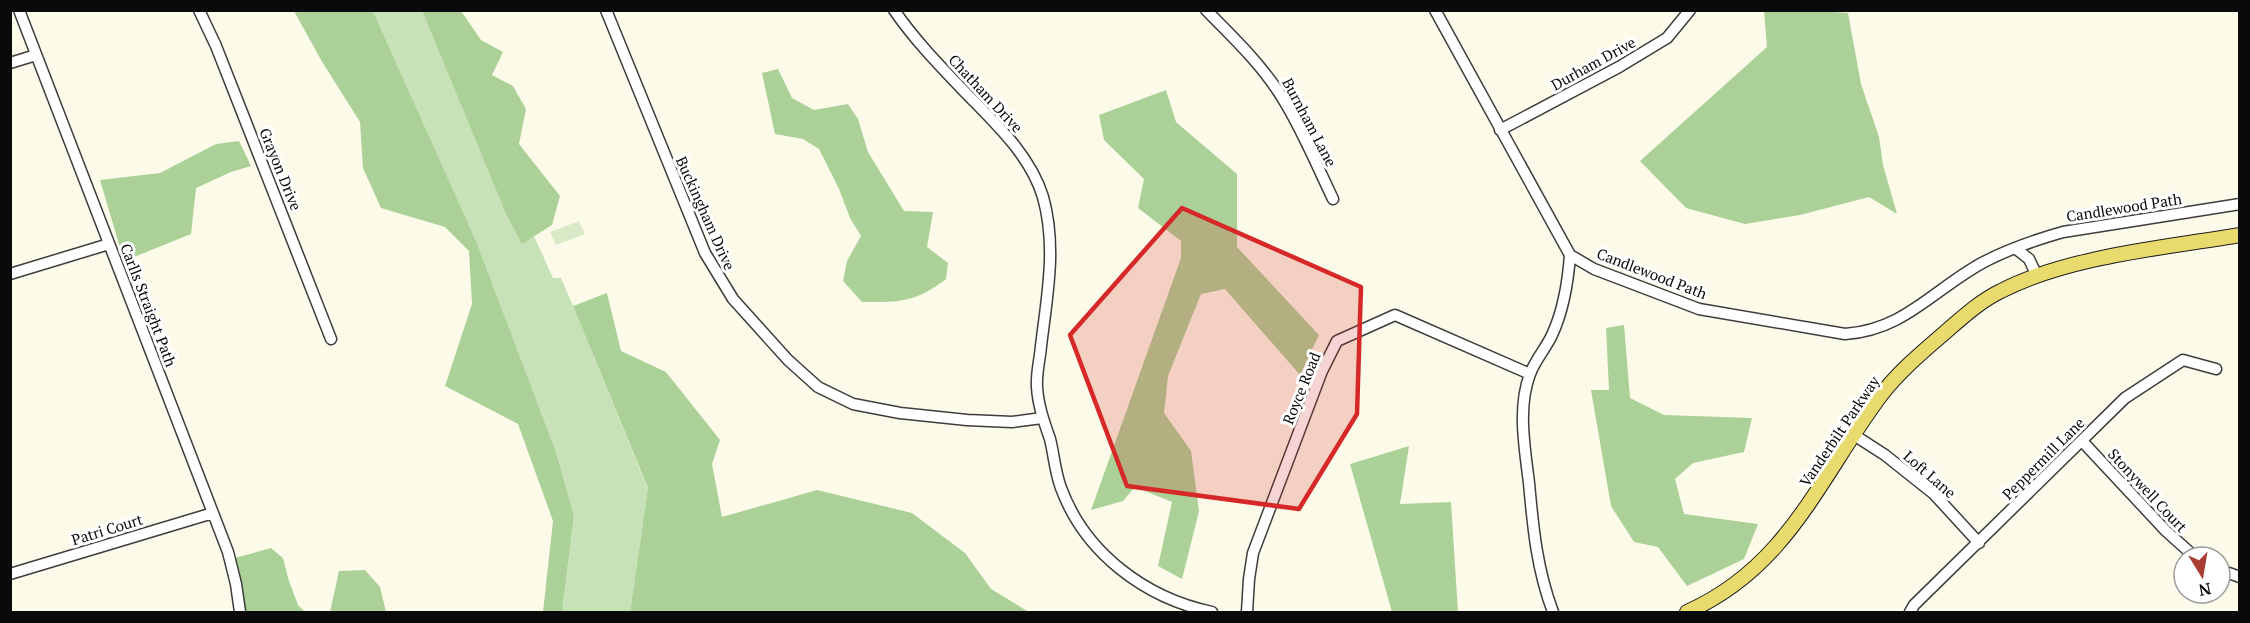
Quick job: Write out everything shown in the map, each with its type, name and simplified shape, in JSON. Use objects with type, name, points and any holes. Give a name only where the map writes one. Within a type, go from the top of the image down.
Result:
[{"type":"main road","name":"Vanderbilt Parkway","points":[[1687,612],[1737,584],[1767,557],[1796,524],[1887,388],[1969,312],[2000,291],[2037,276],[2096,260],[2240,235]]},
{"type":"street","name":"Grayon Drive","points":[[199,10],[220,57],[331,339]]},
{"type":"street","name":"Buckingham Drive","points":[[606,10],[705,253],[732,298],[788,360],[818,387],[853,404],[900,413],[967,420],[1012,422],[1042,418]]},
{"type":"street","name":"Chatham Drive","points":[[894,10],[928,52],[1005,133],[1028,164],[1042,195],[1051,242],[1037,386],[1042,418],[1061,488],[1071,511],[1086,535],[1132,579],[1162,597],[1191,608],[1212,612]]},
{"type":"street","name":"Burnham Lane","points":[[1206,10],[1248,53],[1287,105],[1334,199]]},
{"type":"street","points":[[1435,10],[1570,255],[1567,289],[1561,311],[1552,334],[1530,374],[1525,401],[1523,434],[1536,556],[1544,589],[1553,612]]},
{"type":"street","name":"Durham Drive","points":[[1500,130],[1619,67],[1657,44],[1666,38],[1690,10]]},
{"type":"street","name":"Carlls Straight Path","points":[[23,11],[36,55],[228,552],[240,612]]},
{"type":"street","points":[[10,63],[36,55]]},
{"type":"street","name":"Candlewood Path","points":[[1570,255],[1594,268],[1699,309],[1845,334],[1865,332],[1902,318],[1949,283],[1982,263],[2015,248],[2064,232],[2240,204]]},
{"type":"street","points":[[10,274],[109,244]]},
{"type":"street","points":[[2015,248],[2029,260],[2037,276]]},
{"type":"street","name":"Royce Road","points":[[1247,612],[1253,553],[1322,371],[1337,341],[1395,315],[1530,374]]},
{"type":"street","name":"Peppermill Lane","points":[[1910,612],[1914,605],[2126,398],[2183,360],[2216,369]]},
{"type":"street","name":"Loft Lane","points":[[1854,435],[1885,455],[1934,494],[1979,543]]},
{"type":"street","name":"Stonywell Court","points":[[2082,441],[2182,545]]},
{"type":"street","name":"Patri Court","points":[[10,574],[213,513]]},
{"type":"highlighted area","points":[[1182,208],[1361,287],[1357,414],[1299,509],[1127,486],[1070,335]]},
{"type":"green space","points":[[1808,10],[1848,13],[1861,84],[1879,137],[1883,165],[1897,214],[1869,197],[1800,215],[1745,224],[1686,208],[1640,161],[1767,47],[1764,11]]},
{"type":"green space","points":[[294,11],[373,11],[477,243],[556,452],[574,516],[562,612],[543,612],[553,521],[518,424],[445,386],[472,304],[469,251],[445,227],[381,208],[363,168],[360,122],[321,60]]},
{"type":"green space","points":[[373,11],[422,11],[506,214],[522,243],[534,236],[553,278],[561,278],[573,306],[648,489],[630,612],[562,612],[574,516],[556,452],[477,243]]},
{"type":"green space","points":[[422,11],[461,11],[481,40],[503,52],[492,75],[513,86],[526,109],[519,144],[560,196],[552,225],[522,244],[506,214]]},
{"type":"green space","points":[[778,69],[792,98],[814,110],[848,104],[858,119],[868,152],[904,211],[933,212],[927,247],[948,263],[946,279],[916,297],[886,302],[862,302],[843,281],[847,261],[861,236],[850,218],[839,189],[819,149],[803,139],[775,134],[762,73]]},
{"type":"green space","points":[[1166,90],[1176,122],[1237,174],[1237,247],[1319,335],[1300,375],[1225,289],[1201,294],[1168,376],[1164,413],[1191,451],[1199,511],[1182,579],[1158,566],[1172,502],[1135,487],[1123,501],[1091,510],[1181,258],[1181,241],[1138,208],[1144,179],[1104,140],[1099,115]]},
{"type":"green space","points":[[239,141],[251,166],[231,172],[196,188],[191,234],[124,261],[100,180],[160,173],[216,144]]},
{"type":"green space","points":[[579,221],[585,234],[556,245],[550,232]]},
{"type":"green space","points":[[607,293],[621,351],[666,372],[720,440],[712,464],[722,517],[817,490],[912,513],[965,553],[991,589],[1029,612],[630,612],[648,488],[573,306]]},
{"type":"green space","points":[[1624,325],[1630,398],[1664,415],[1752,418],[1744,452],[1693,463],[1675,479],[1684,514],[1758,524],[1744,559],[1687,586],[1658,547],[1634,542],[1611,506],[1591,390],[1609,390],[1606,328]]},
{"type":"green space","points":[[1409,446],[1400,504],[1451,502],[1458,612],[1392,612],[1350,464]]},
{"type":"green space","points":[[271,548],[283,558],[298,605],[305,612],[246,612],[235,558]]},
{"type":"green space","points":[[365,570],[380,587],[386,612],[330,612],[339,571]]}]
